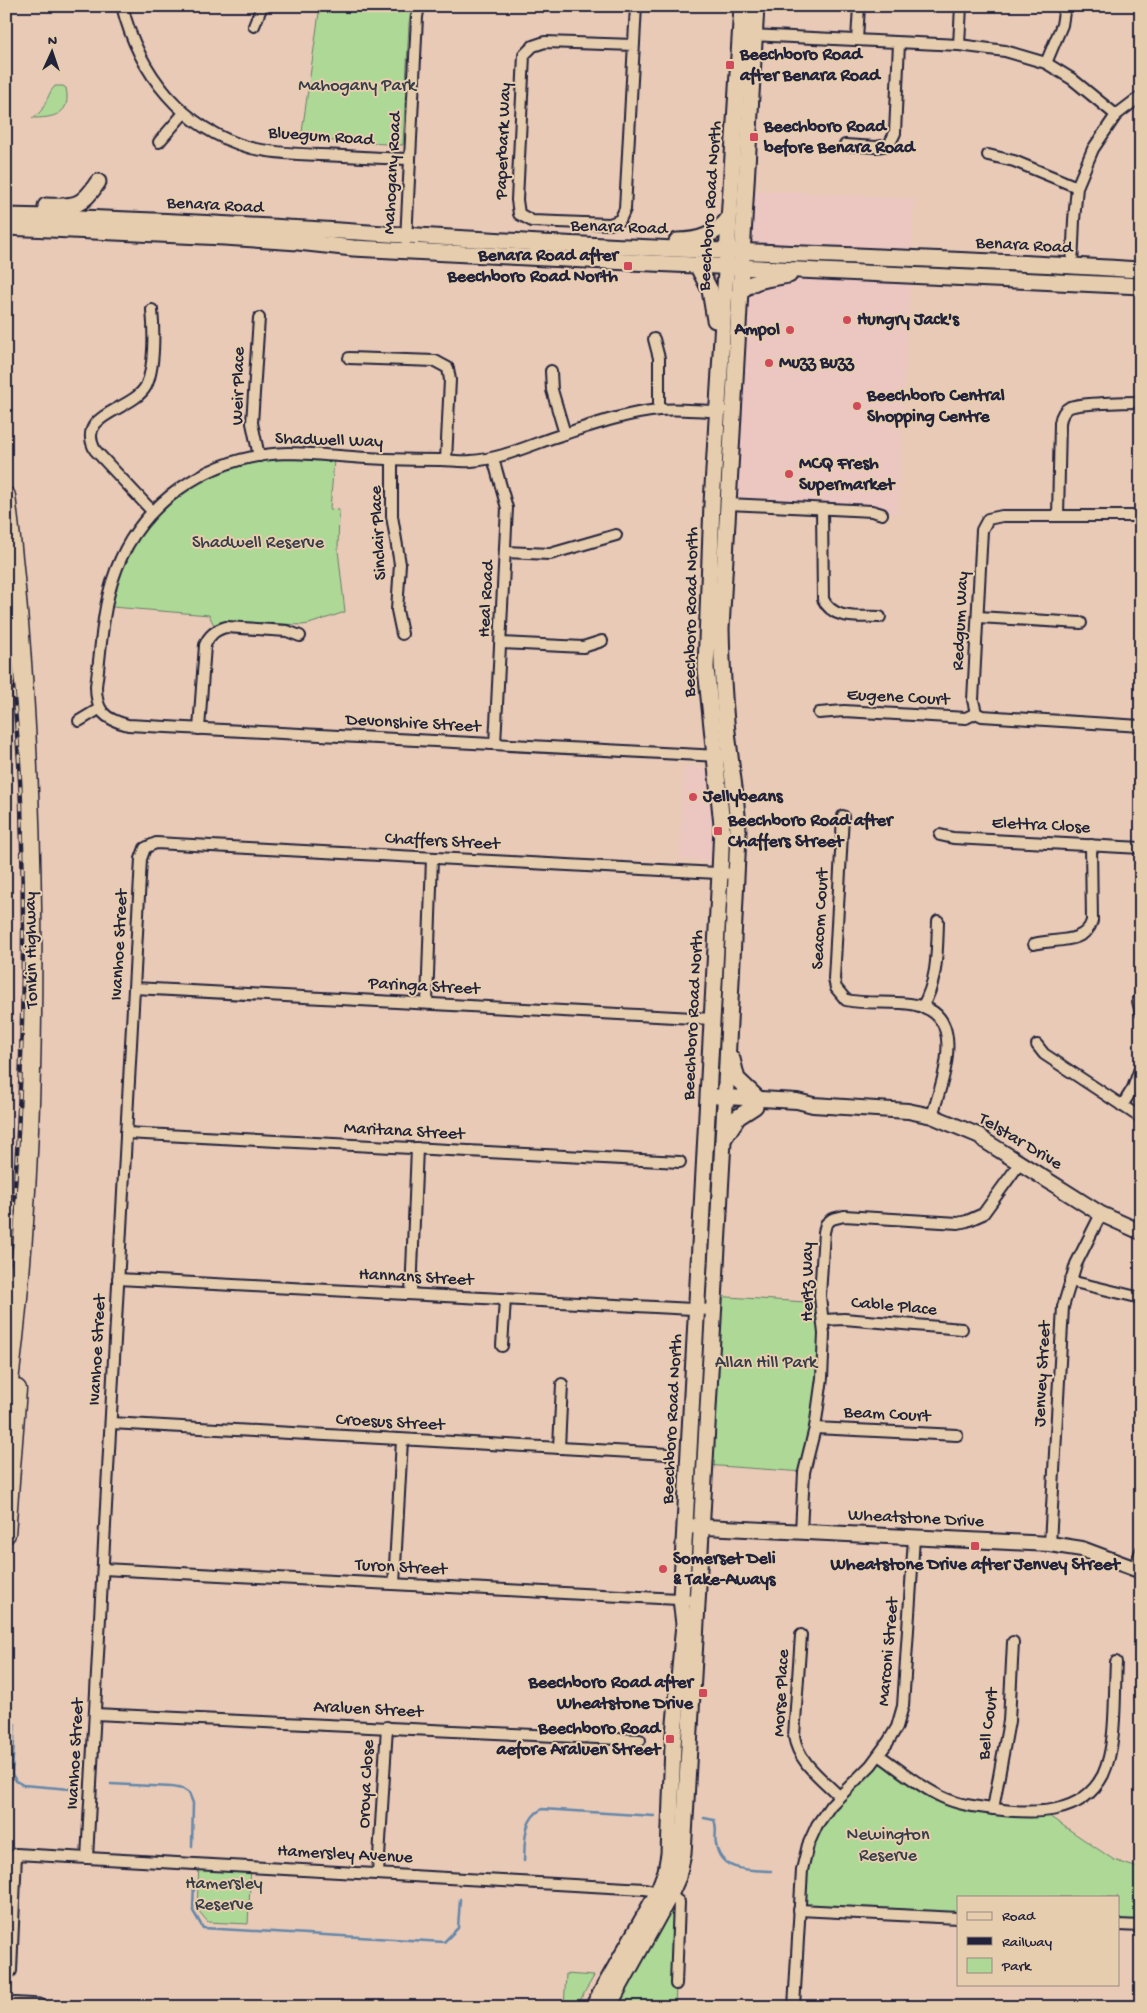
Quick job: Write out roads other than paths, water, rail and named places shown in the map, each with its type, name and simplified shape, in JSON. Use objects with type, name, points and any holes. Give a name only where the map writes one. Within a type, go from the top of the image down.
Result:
[{"type":"highway","name":"Tonkin Highway","points":[[6,496],[27,737],[33,968],[31,1121],[21,1274],[6,1405]]},
{"type":"highway","points":[[6,1534],[18,1376],[21,1274]]},
{"type":"main road","name":"Beechboro Road North","points":[[612,2003],[664,1894],[669,1854],[673,1745],[684,1624],[681,1599],[693,1527],[705,1310],[712,1019],[728,873],[738,814],[730,756],[722,668],[722,629],[742,251],[747,34],[742,6]]},
{"type":"main road","name":"Beechboro Road North","points":[[705,1310],[723,1140],[728,1038],[728,873],[706,668],[711,528],[729,218],[747,34],[756,6]]},
{"type":"main road","points":[[24,216],[45,206],[64,207],[75,204],[87,198],[98,182]]},
{"type":"main road","name":"Benara Road","points":[[6,216],[97,218],[251,226],[565,259],[698,265],[726,258],[742,251],[842,256],[900,267],[1141,286]]},
{"type":"main road","name":"Benara Road","points":[[97,218],[103,226],[200,230],[224,237]]},
{"type":"main road","points":[[606,246],[634,241],[688,241],[708,236],[720,230],[729,218]]},
{"type":"main road","points":[[251,226],[246,229],[249,232],[280,236],[298,242]]},
{"type":"main road","name":"Benara Road","points":[[6,227],[224,237],[353,248],[406,243],[516,242],[606,246],[726,258],[741,266],[828,273]]},
{"type":"main road","points":[[516,242],[536,249],[560,250],[564,254],[565,259]]},
{"type":"main road","points":[[828,273],[832,262],[842,256]]},
{"type":"main road","points":[[698,265],[710,290],[715,312],[715,354],[719,376]]},
{"type":"main road","points":[[740,294],[745,287],[768,278],[828,273],[854,278],[900,267]]},
{"type":"main road","name":"Benara Road","points":[[900,267],[1072,267],[1141,270]]},
{"type":"main road","points":[[1072,267],[1072,282]]},
{"type":"main road","points":[[723,1140],[738,1117],[756,1102],[737,1079],[728,1038]]},
{"type":"main road","name":"Beechboro Road North","points":[[593,2007],[664,1894],[678,1877],[683,1854],[697,1600],[693,1527]]},
{"type":"main road","points":[[6,2005],[39,2007]]},
{"type":"street","name":"Bluegum Road","points":[[122,6],[126,22],[143,62],[157,85],[184,113],[216,133],[251,148],[279,153],[410,160]]},
{"type":"street","points":[[254,26],[262,6]]},
{"type":"street","name":"Mahogany Road","points":[[406,243],[416,17],[419,6]]},
{"type":"street","name":"Paperbark Way","points":[[634,45],[545,42],[533,46],[524,55],[517,200],[519,214],[532,221],[610,224],[620,220],[625,209],[634,45],[636,6]]},
{"type":"street","points":[[857,40],[859,6]]},
{"type":"street","points":[[959,45],[961,6]]},
{"type":"street","points":[[1046,63],[1062,25],[1065,6]]},
{"type":"street","points":[[747,34],[959,45],[1005,51],[1046,63],[1072,79],[1116,115]]},
{"type":"street","points":[[845,145],[876,147],[889,145],[895,133],[899,43]]},
{"type":"street","points":[[1072,267],[1077,187],[1093,149],[1116,115],[1141,96]]},
{"type":"street","points":[[159,142],[184,113]]},
{"type":"street","points":[[988,155],[1014,161],[1077,187]]},
{"type":"street","points":[[152,310],[152,359],[147,385],[139,396],[96,422],[90,434],[95,450],[152,511]]},
{"type":"street","name":"Weir Place","points":[[259,456],[252,423],[260,318]]},
{"type":"street","points":[[654,339],[659,358],[659,410]]},
{"type":"street","points":[[349,358],[435,362],[448,368],[450,380],[446,460]]},
{"type":"street","points":[[551,372],[552,390],[565,434]]},
{"type":"street","points":[[732,432],[727,421],[717,411],[727,406],[734,393]]},
{"type":"street","points":[[1058,516],[1060,423],[1065,411],[1078,406],[1141,402]]},
{"type":"street","name":"Shadwell Way","points":[[99,709],[96,699],[96,686],[106,607],[112,579],[130,542],[152,511],[183,486],[204,473],[231,463],[259,456],[290,453],[392,460],[470,461],[492,458],[565,434],[633,415],[659,410],[717,411]]},
{"type":"street","name":"Heal Road","points":[[492,458],[507,508],[495,744]]},
{"type":"street","name":"Sinclair Place","points":[[392,460],[392,516],[400,564],[397,610],[402,634]]},
{"type":"street","points":[[713,485],[719,497],[728,504],[872,511],[882,514]]},
{"type":"street","points":[[711,528],[720,511],[728,504]]},
{"type":"street","points":[[822,509],[823,600],[827,607],[840,615],[880,617]]},
{"type":"street","name":"Redgum Way","points":[[976,713],[973,700],[980,554],[984,525],[988,519],[995,516],[1141,516]]},
{"type":"street","points":[[506,552],[550,554],[616,536]]},
{"type":"street","points":[[978,618],[1081,623]]},
{"type":"street","points":[[199,729],[205,645],[212,634],[226,627],[287,630],[300,636]]},
{"type":"street","points":[[501,643],[583,647],[602,641]]},
{"type":"street","points":[[79,721],[99,709]]},
{"type":"street","name":"Devonshire Street","points":[[99,709],[113,720],[128,725],[730,756]]},
{"type":"street","name":"Eugene Court","points":[[819,712],[844,711],[966,718],[976,713]]},
{"type":"street","points":[[976,713],[990,718],[1141,726]]},
{"type":"street","name":"Seacom Court","points":[[843,816],[835,970],[836,988],[846,1000],[922,1007]]},
{"type":"street","name":"Elettra Close","points":[[940,835],[953,838],[1141,848]]},
{"type":"street","name":"Chaffers Street","points":[[147,846],[156,843],[728,873]]},
{"type":"street","points":[[1034,944],[1081,937],[1090,928],[1092,921],[1091,845]]},
{"type":"street","name":"Ivanhoe Street","points":[[87,1858],[141,859],[142,853],[147,846]]},
{"type":"street","points":[[426,1003],[432,858]]},
{"type":"street","points":[[932,1116],[945,1069],[948,1047],[947,1035],[939,1018],[922,1007],[929,996],[935,974],[938,921]]},
{"type":"street","name":"Paringa Street","points":[[134,988],[712,1019]]},
{"type":"street","points":[[1138,1001],[1141,1013]]},
{"type":"street","points":[[1037,1045],[1044,1054],[1141,1118]]},
{"type":"street","points":[[1122,1106],[1133,1088],[1141,1066]]},
{"type":"street","name":"Telstar Drive","points":[[709,1100],[797,1101],[812,1105],[898,1110],[932,1116],[980,1136],[1101,1214],[1141,1232]]},
{"type":"street","name":"Maritana Street","points":[[126,1133],[680,1162]]},
{"type":"street","points":[[410,1294],[417,1148]]},
{"type":"street","name":"Hertz Way","points":[[801,1532],[804,1472],[815,1428],[822,1378],[823,1320],[820,1296],[821,1263],[826,1224],[832,1219],[844,1216],[966,1221],[983,1214],[1020,1163]]},
{"type":"street","name":"Jenvey Street","points":[[1050,1544],[1062,1320],[1070,1281],[1076,1264],[1101,1214]]},
{"type":"street","name":"Hannans Street","points":[[118,1279],[705,1310]]},
{"type":"street","points":[[1070,1281],[1141,1298]]},
{"type":"street","points":[[502,1346],[505,1299]]},
{"type":"street","name":"Cable Place","points":[[823,1320],[844,1318],[962,1329]]},
{"type":"street","points":[[559,1448],[562,1384]]},
{"type":"street","name":"Croesus Street","points":[[111,1423],[668,1454]]},
{"type":"street","name":"Beam Court","points":[[815,1428],[957,1435]]},
{"type":"street","points":[[394,1584],[402,1440]]},
{"type":"street","name":"Wheatstone Drive","points":[[693,1527],[1050,1544],[1082,1549],[1138,1570]]},
{"type":"street","name":"Marconi Street","points":[[794,2007],[802,1870],[808,1845],[823,1816],[839,1796],[879,1755],[897,1726],[903,1706],[914,1538]]},
{"type":"street","points":[[1138,1570],[1141,1551]]},
{"type":"street","name":"Turon Street","points":[[103,1569],[697,1600]]},
{"type":"street","name":"Morse Place","points":[[801,1635],[794,1736],[796,1746],[798,1753],[809,1766],[839,1796]]},
{"type":"street","name":"Bell Court","points":[[992,1809],[1009,1721],[1013,1642]]},
{"type":"street","points":[[879,1755],[943,1797],[972,1806],[1033,1812],[1060,1809],[1072,1804],[1095,1787],[1107,1765],[1111,1750],[1116,1662]]},
{"type":"street","name":"Araluen Street","points":[[95,1714],[640,1740]]},
{"type":"street","name":"Oroya Close","points":[[378,1873],[387,1727]]},
{"type":"street","name":"Hamersley Avenue","points":[[11,1971],[16,1854],[629,1887],[664,1894]]},
{"type":"street","points":[[664,1894],[676,1898],[680,1906],[676,1984]]},
{"type":"street","points":[[799,1910],[957,1918]]},
{"type":"street","points":[[1120,1925],[1141,1926]]},
{"type":"waterway","points":[[15,1724],[12,1774],[16,1781],[23,1785],[70,1789]]},
{"type":"waterway","points":[[111,1784],[172,1787],[183,1789],[189,1793],[193,1803],[192,1846]]},
{"type":"waterway","points":[[524,1861],[525,1838],[528,1825],[536,1813],[542,1809],[654,1816]]},
{"type":"waterway","points":[[704,1818],[714,1820],[716,1844],[723,1860],[729,1865],[737,1868],[771,1871]]},
{"type":"waterway","points":[[194,1880],[193,1911],[203,1928],[444,1942],[458,1928],[460,1899]]},
{"type":"railway","points":[[6,611],[20,779],[23,926],[19,1111],[6,1296]]},
{"type":"place","name":"Beechboro Road after Benara Road","points":[[730,65]]},
{"type":"place","name":"Beechboro Road before Benara Road","points":[[754,137]]},
{"type":"place","name":"Benara Road after Beechboro Road North","points":[[628,266]]},
{"type":"place","name":"Hungry Jack's","points":[[847,320]]},
{"type":"place","name":"Ampol","points":[[790,330]]},
{"type":"place","name":"Muzz Buzz","points":[[769,363]]},
{"type":"place","name":"Beechboro Central Shopping Centre","points":[[857,406]]},
{"type":"place","name":"MCQ Fresh Supermarket","points":[[789,474]]},
{"type":"place","name":"Jellybeans","points":[[693,797]]},
{"type":"place","name":"Beechboro Road after Chaffers Street","points":[[718,831]]},
{"type":"place","name":"Wheatstone Drive after Jenvey Street","points":[[975,1546]]},
{"type":"place","name":"Somerset Deli & Take-Aways","points":[[663,1569]]},
{"type":"place","name":"Beechboro Road after Wheatstone Drive","points":[[703,1693]]},
{"type":"place","name":"Beechboro Road aefore Araluen Street","points":[[670,1739]]},
{"type":"park label","name":"Mahogany Park","points":[[357,86]]},
{"type":"park label","name":"Shadwell Reserve","points":[[258,543]]},
{"type":"park label","name":"Allan Hill Park","points":[[766,1363]]},
{"type":"park label","name":"Newington Reserve","points":[[888,1845]]},
{"type":"park label","name":"Hamersley Reserve","points":[[224,1894]]}]
